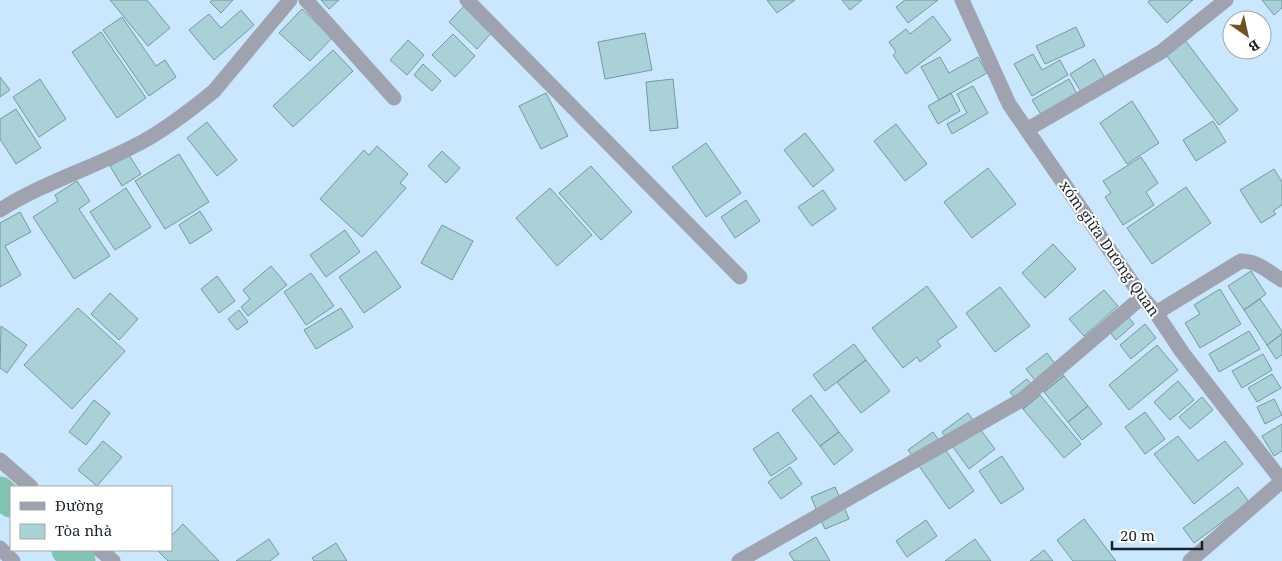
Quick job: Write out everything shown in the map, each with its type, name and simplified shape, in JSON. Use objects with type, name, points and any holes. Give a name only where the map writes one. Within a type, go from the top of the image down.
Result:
[{"type":"street","points":[[0,210],[27,195],[143,142],[183,116],[214,91],[290,0]]},
{"type":"street","points":[[306,0],[394,98]]},
{"type":"street","points":[[467,0],[740,277]]},
{"type":"street","name":"xóm giữa Dương Quan","points":[[962,0],[1009,104],[1142,297],[1282,481]]},
{"type":"street","points":[[1028,129],[1161,52],[1226,0]]},
{"type":"street","points":[[1156,313],[1241,261],[1248,260],[1255,263],[1282,280]]},
{"type":"street","points":[[739,561],[1023,399],[1142,297]]},
{"type":"street","points":[[0,460],[30,486]]},
{"type":"street","points":[[1190,561],[1282,481]]},
{"type":"street","points":[[0,548],[13,561]]},
{"type":"street","points":[[101,551],[113,561]]},
{"type":"building","points":[[110,0],[147,0],[170,28],[148,46]]},
{"type":"building","points":[[212,0],[233,0],[221,13],[210,2]]},
{"type":"building","points":[[321,0],[339,0],[329,9]]},
{"type":"building","points":[[767,0],[795,0],[777,13]]},
{"type":"building","points":[[842,0],[862,0],[850,10]]},
{"type":"building","points":[[905,0],[938,0],[908,23],[896,7]]},
{"type":"building","points":[[1150,0],[1193,0],[1167,23],[1148,2]]},
{"type":"building","points":[[1262,0],[1282,0],[1282,8],[1274,15],[1272,10]]},
{"type":"building","points":[[464,6],[492,32],[477,49],[449,22]]},
{"type":"building","points":[[302,9],[332,38],[310,61],[279,33]]},
{"type":"building","points":[[241,10],[254,25],[214,60],[189,30],[209,14],[221,28]]},
{"type":"building","points":[[933,16],[951,40],[906,74],[893,55],[896,52],[889,42],[906,29],[910,34]]},
{"type":"building","points":[[122,17],[156,66],[165,60],[176,77],[149,96],[103,30]]},
{"type":"building","points":[[1076,27],[1085,46],[1045,64],[1036,46]]},
{"type":"building","points":[[101,32],[146,98],[117,118],[72,52]]},
{"type":"building","points":[[645,33],[652,70],[605,79],[598,42]]},
{"type":"building","points":[[453,34],[475,56],[455,77],[432,55]]},
{"type":"building","points":[[408,40],[424,55],[407,75],[390,60]]},
{"type":"building","points":[[1185,40],[1238,110],[1219,125],[1166,55]]},
{"type":"building","points":[[333,50],[353,71],[293,127],[273,106]]},
{"type":"building","points":[[1033,54],[1042,70],[1060,60],[1068,75],[1032,96],[1014,64]]},
{"type":"building","points":[[940,57],[949,73],[978,57],[987,73],[939,100],[921,67]]},
{"type":"building","points":[[1094,59],[1105,78],[1082,93],[1070,74]]},
{"type":"building","points":[[423,64],[441,81],[432,91],[414,75]]},
{"type":"building","points":[[0,77],[10,90],[0,97]]},
{"type":"building","points":[[40,79],[66,119],[39,137],[13,97]]},
{"type":"building","points":[[673,79],[678,128],[650,131],[646,82]]},
{"type":"building","points":[[1069,79],[1078,96],[1042,116],[1032,100]]},
{"type":"building","points":[[973,86],[988,113],[952,134],[947,124],[967,113],[957,94]]},
{"type":"building","points":[[546,93],[568,136],[541,149],[519,106]]},
{"type":"building","points":[[951,93],[960,111],[938,124],[928,106]]},
{"type":"building","points":[[1132,101],[1159,143],[1127,164],[1100,123]]},
{"type":"building","points":[[16,109],[41,148],[16,164],[0,139],[0,119]]},
{"type":"building","points":[[1213,121],[1226,142],[1196,161],[1183,140]]},
{"type":"building","points":[[207,122],[237,160],[217,176],[187,138]]},
{"type":"building","points":[[896,124],[927,164],[905,181],[874,141]]},
{"type":"building","points":[[805,133],[834,170],[813,187],[784,150]]},
{"type":"building","points":[[706,143],[741,193],[706,217],[672,167]]},
{"type":"building","points":[[377,146],[408,174],[400,183],[406,188],[362,237],[320,199],[364,150],[369,155]]},
{"type":"building","points":[[442,151],[460,168],[446,183],[428,166]]},
{"type":"building","points":[[179,154],[209,202],[165,229],[135,181]]},
{"type":"building","points":[[129,155],[141,174],[122,186],[110,166]]},
{"type":"building","points":[[1141,157],[1158,183],[1146,192],[1154,205],[1123,225],[1105,197],[1111,193],[1103,181]]},
{"type":"building","points":[[591,166],[632,212],[601,240],[559,193]]},
{"type":"building","points":[[988,168],[1016,204],[972,238],[944,202]]},
{"type":"building","points":[[1274,169],[1282,182],[1282,205],[1273,211],[1276,214],[1261,223],[1240,190]]},
{"type":"building","points":[[77,181],[90,201],[79,209],[110,256],[74,279],[33,217],[58,201],[55,195]]},
{"type":"building","points":[[1186,187],[1211,223],[1152,264],[1127,228]]},
{"type":"building","points":[[126,188],[151,227],[115,250],[90,212]]},
{"type":"building","points":[[550,188],[592,235],[557,266],[516,218]]},
{"type":"building","points":[[823,190],[836,209],[812,226],[798,207]]},
{"type":"building","points":[[746,200],[760,221],[735,238],[721,217]]},
{"type":"building","points":[[200,211],[212,230],[190,244],[179,225]]},
{"type":"building","points":[[20,212],[31,232],[5,246],[21,275],[0,287],[0,223]]},
{"type":"building","points":[[442,225],[473,241],[452,280],[421,263]]},
{"type":"building","points":[[345,230],[360,252],[326,277],[310,255]]},
{"type":"building","points":[[1053,244],[1076,269],[1045,298],[1022,273]]},
{"type":"building","points":[[376,251],[401,287],[364,313],[339,277]]},
{"type":"building","points":[[271,266],[287,285],[248,316],[241,307],[250,299],[243,290]]},
{"type":"building","points":[[1251,271],[1266,294],[1244,310],[1228,286]]},
{"type":"building","points":[[311,273],[334,306],[306,325],[284,292]]},
{"type":"building","points":[[217,276],[235,301],[219,313],[201,289]]},
{"type":"building","points":[[927,286],[957,327],[937,341],[941,346],[920,362],[917,357],[903,368],[872,328]]},
{"type":"building","points":[[1000,287],[1030,326],[995,352],[966,313]]},
{"type":"building","points":[[1220,289],[1241,324],[1200,348],[1185,323],[1200,314],[1194,305]]},
{"type":"building","points":[[1104,290],[1118,306],[1084,336],[1069,319]]},
{"type":"building","points":[[110,293],[138,319],[119,340],[91,314]]},
{"type":"building","points":[[1260,299],[1282,331],[1282,334],[1267,345],[1244,310]]},
{"type":"building","points":[[78,308],[125,351],[72,409],[24,365]]},
{"type":"building","points":[[341,308],[353,327],[316,349],[304,330]]},
{"type":"building","points":[[239,310],[248,322],[237,330],[228,319]]},
{"type":"building","points":[[1123,310],[1134,324],[1116,340],[1104,325]]},
{"type":"building","points":[[1145,324],[1156,338],[1131,359],[1120,345]]},
{"type":"building","points":[[1,326],[27,345],[7,373],[0,368]]},
{"type":"building","points":[[1249,331],[1260,349],[1219,372],[1209,354]]},
{"type":"building","points":[[1282,334],[1282,355],[1276,359],[1267,345]]},
{"type":"building","points":[[854,344],[866,360],[825,391],[813,375]]},
{"type":"building","points":[[1157,345],[1178,370],[1129,410],[1109,385]]},
{"type":"building","points":[[1047,353],[1064,376],[1044,392],[1026,369]]},
{"type":"building","points":[[1263,354],[1272,370],[1242,388],[1232,371]]},
{"type":"building","points":[[866,360],[890,391],[861,413],[837,382]]},
{"type":"building","points":[[1272,374],[1281,388],[1257,402],[1248,388]]},
{"type":"building","points":[[1064,376],[1088,406],[1068,422],[1044,392]]},
{"type":"building","points":[[1027,379],[1040,395],[1023,409],[1010,392]]},
{"type":"building","points":[[1178,381],[1194,400],[1170,420],[1154,402]]},
{"type":"building","points":[[811,395],[839,432],[820,446],[792,410]]},
{"type":"building","points":[[1040,395],[1081,444],[1064,458],[1023,409]]},
{"type":"building","points":[[1202,397],[1213,410],[1190,429],[1179,417]]},
{"type":"building","points":[[1274,399],[1282,415],[1265,424],[1257,407]]},
{"type":"building","points":[[94,400],[110,413],[86,445],[69,432]]},
{"type":"building","points":[[1088,406],[1102,424],[1082,440],[1068,422]]},
{"type":"building","points":[[1145,412],[1165,439],[1145,454],[1125,427]]},
{"type":"building","points":[[968,413],[995,449],[969,469],[942,432]]},
{"type":"building","points":[[1282,424],[1282,451],[1274,456],[1262,436]]},
{"type":"building","points":[[778,432],[797,459],[771,476],[753,449]]},
{"type":"building","points":[[839,432],[853,450],[834,465],[820,446]]},
{"type":"building","points":[[933,432],[974,491],[949,509],[908,450]]},
{"type":"building","points":[[1178,436],[1198,461],[1225,441],[1243,464],[1194,504],[1154,454]]},
{"type":"building","points":[[103,441],[122,457],[97,486],[78,470]]},
{"type":"building","points":[[1002,456],[1024,489],[1001,504],[979,471]]},
{"type":"building","points":[[790,467],[802,484],[781,499],[768,482]]},
{"type":"building","points":[[835,487],[841,500],[817,511],[811,497]]},
{"type":"building","points":[[1238,487],[1249,502],[1194,543],[1183,528]]},
{"type":"building","points":[[841,500],[849,519],[825,529],[817,511]]},
{"type":"building","points":[[1084,519],[1116,561],[1073,561],[1057,540]]},
{"type":"building","points":[[926,520],[937,536],[907,557],[896,541]]},
{"type":"building","points":[[183,524],[219,561],[168,561],[158,551],[172,551],[172,535]]},
{"type":"building","points":[[816,537],[830,561],[794,561],[789,553]]},
{"type":"building","points":[[269,539],[279,554],[270,561],[236,561]]},
{"type":"building","points":[[975,539],[991,561],[945,561]]},
{"type":"building","points":[[336,543],[347,561],[314,561],[312,558]]},
{"type":"building","points":[[1044,550],[1053,561],[1030,561]]},
{"type":"waterway","points":[[0,492],[10,501]]},
{"type":"waterway","points":[[68,551],[80,561]]}]
